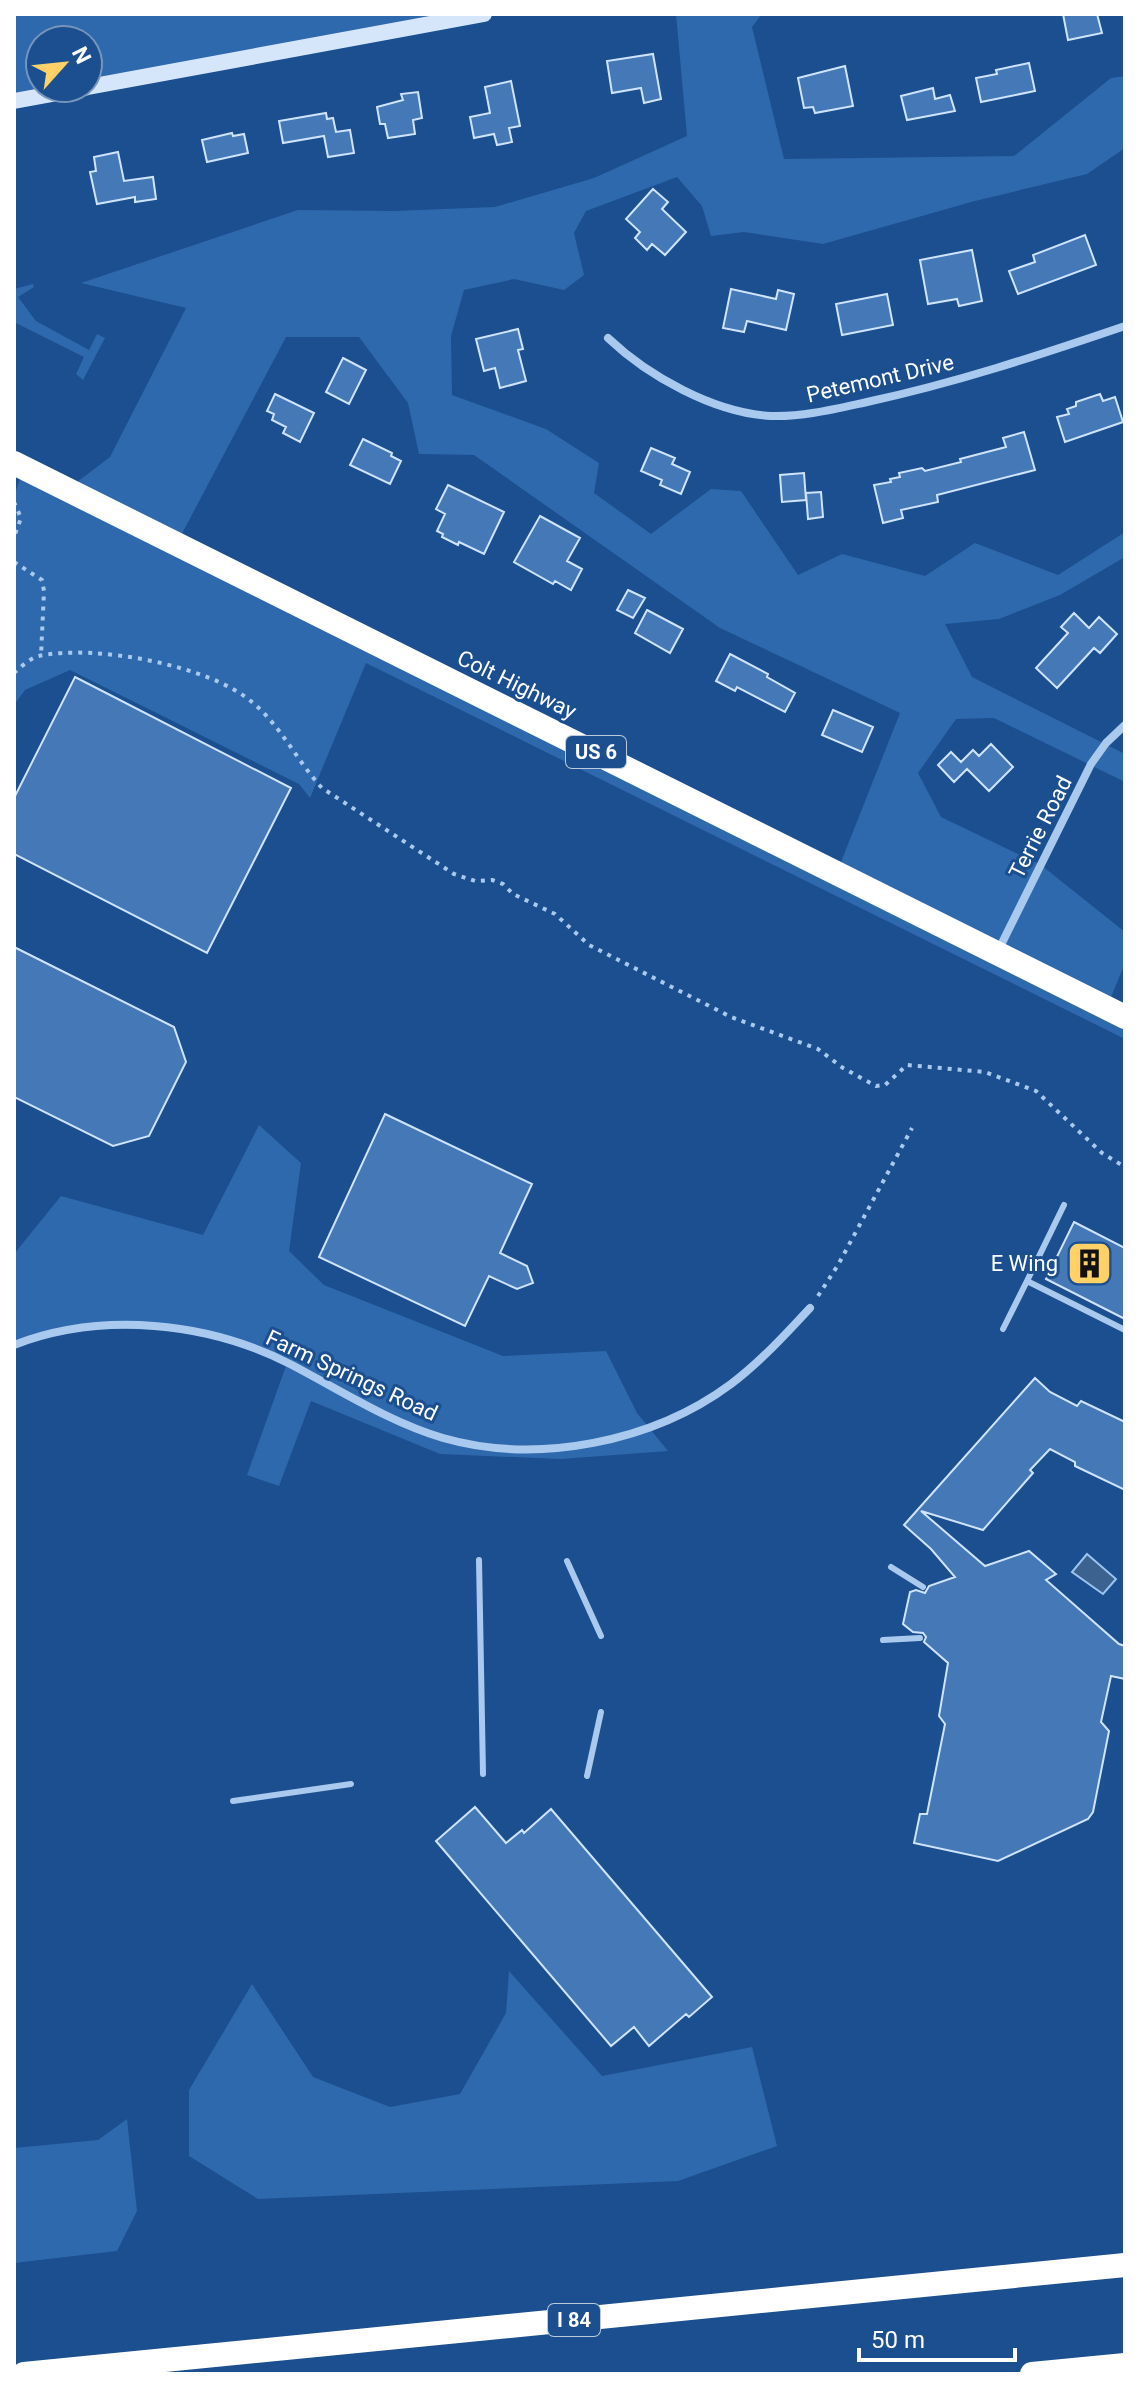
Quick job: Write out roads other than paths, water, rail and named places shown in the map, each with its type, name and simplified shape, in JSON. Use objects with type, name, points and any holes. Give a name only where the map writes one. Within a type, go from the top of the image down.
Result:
[{"type":"highway","name":"Colt Highway","points":[[14,463],[1125,1017]]},
{"type":"highway","name":"I 84","points":[[24,2374],[1125,2265]]},
{"type":"highway","points":[[1032,2374],[1125,2365]]},
{"type":"main road","points":[[104,85],[484,14]]},
{"type":"street","name":"Petemont Drive","points":[[608,338],[653,374],[703,398],[758,414],[804,415],[905,394],[1125,326]]},
{"type":"street","name":"Terrie Road","points":[[997,952],[1091,764],[1106,743],[1125,725]]},
{"type":"street","name":"Farm Springs Road","points":[[14,1345],[59,1333],[95,1328],[162,1326],[193,1331],[287,1362],[405,1424],[444,1438],[485,1446],[543,1449],[636,1433],[700,1404],[731,1384],[768,1352],[810,1308]]},
{"type":"lane","points":[[1003,1329],[1064,1205]]},
{"type":"lane","points":[[1027,1281],[1125,1330]]},
{"type":"lane","points":[[479,1560],[483,1774]]},
{"type":"lane","points":[[567,1561],[601,1636]]},
{"type":"lane","points":[[891,1567],[923,1587]]},
{"type":"lane","points":[[883,1640],[920,1638]]},
{"type":"lane","points":[[587,1776],[601,1712]]},
{"type":"lane","points":[[233,1801],[351,1784]]},
{"type":"place","name":"E Wing","points":[[1089,1263]]}]
